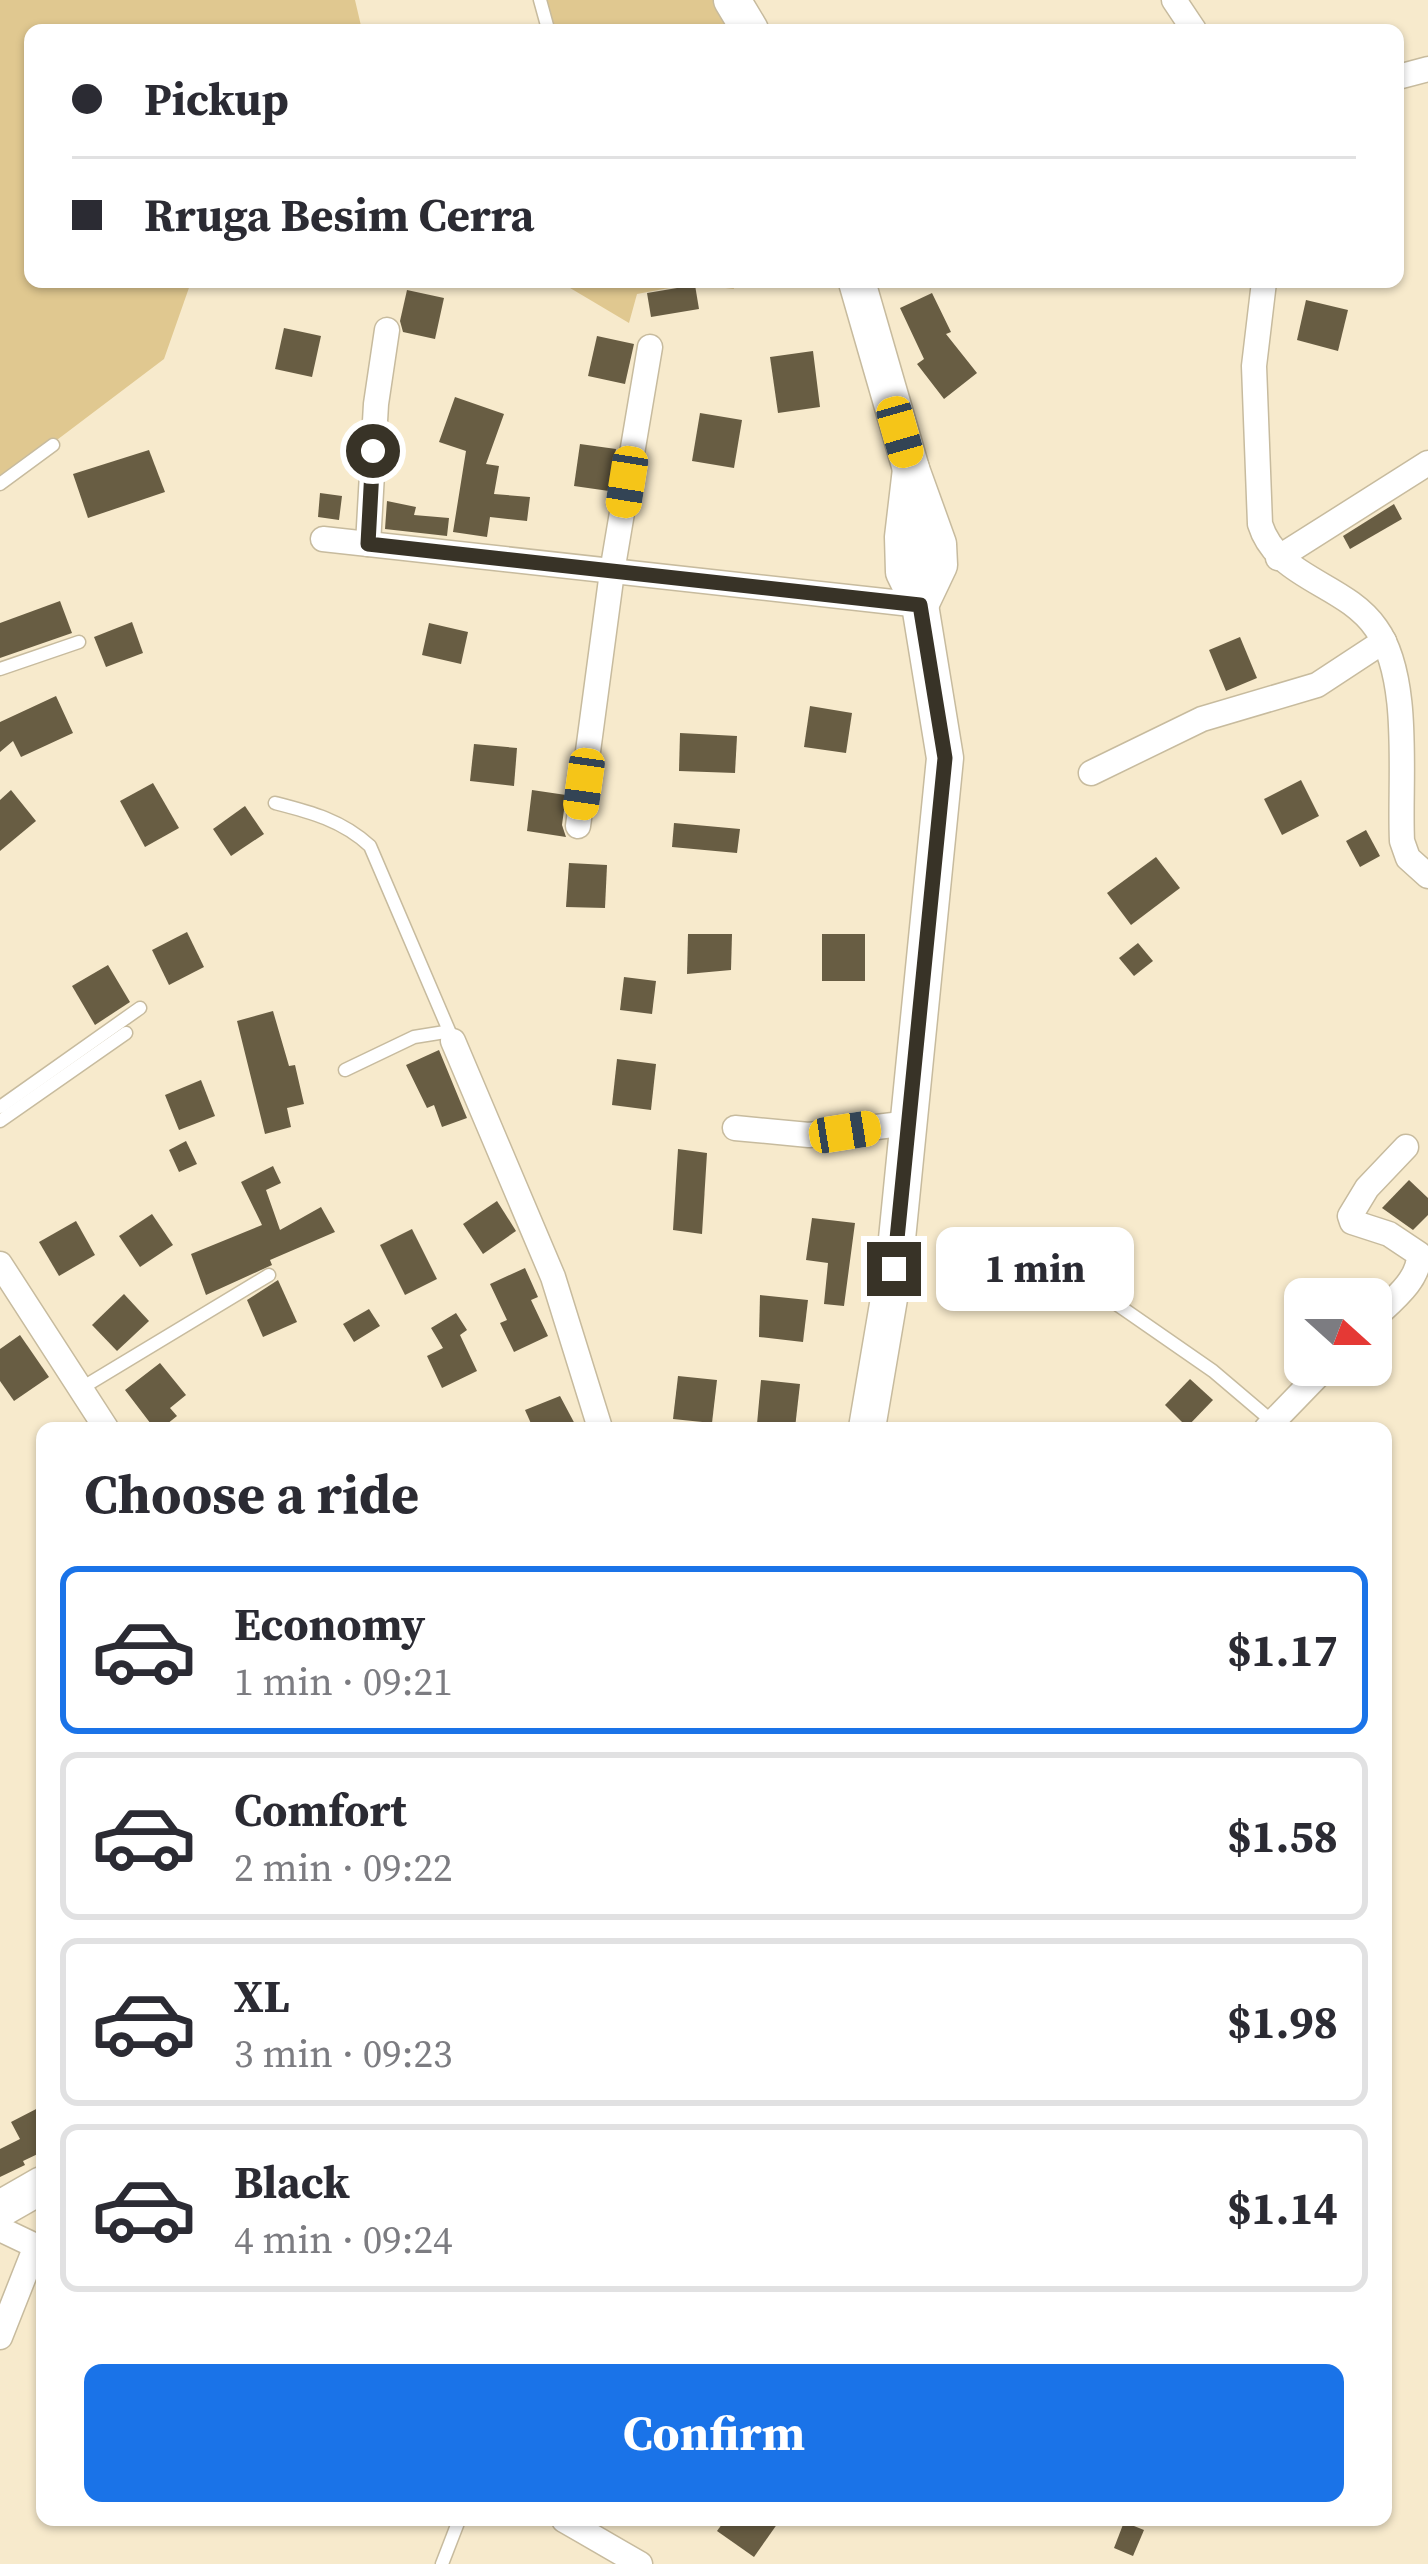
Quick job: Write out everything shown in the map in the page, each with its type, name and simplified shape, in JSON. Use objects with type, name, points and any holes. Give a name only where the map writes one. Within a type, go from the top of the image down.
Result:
[{"type":"street","points":[[859,288],[911,469],[904,572],[920,605],[945,758],[894,1269],[868,1422]]},
{"type":"street","points":[[1263,288],[1254,366],[1257,491],[1266,542],[1278,558],[1359,610],[1384,641],[1397,688],[1402,841],[1408,859],[1428,876]]},
{"type":"street","points":[[368,544],[376,404],[387,330]]},
{"type":"street","points":[[578,826],[612,572],[650,346]]},
{"type":"street","points":[[1278,558],[1428,464]]},
{"type":"street","points":[[323,539],[920,605]]},
{"type":"street","points":[[1090,773],[1202,718],[1317,686],[1384,641]]},
{"type":"street","points":[[453,1041],[553,1276],[598,1422]]},
{"type":"street","points":[[735,1128],[809,1136],[910,1123]]},
{"type":"street","points":[[1392,1299],[1420,1266],[1419,1254],[1389,1234],[1352,1222],[1350,1216],[1367,1188],[1406,1147]]},
{"type":"street","points":[[0,1264],[102,1422]]},
{"type":"street","points":[[1273,1422],[1308,1386]]},
{"type":"street","points":[[0,2209],[36,2188]]},
{"type":"street","points":[[0,2229],[36,2246]]},
{"type":"street","points":[[0,2337],[36,2254]]},
{"type":"street","points":[[574,2526],[640,2564]]},
{"type":"lane","points":[[0,484],[53,446]]},
{"type":"lane","points":[[0,669],[79,642]]},
{"type":"lane","points":[[274,802],[352,830],[370,846],[453,1041]]},
{"type":"lane","points":[[0,1107],[140,1008]]},
{"type":"lane","points":[[345,1070],[427,1033],[445,1032],[453,1041]]},
{"type":"lane","points":[[0,1121],[126,1034]]},
{"type":"lane","points":[[80,1389],[269,1275]]},
{"type":"lane","points":[[1102,1294],[1214,1372],[1267,1422]]},
{"type":"lane","points":[[442,2564],[457,2526]]},
{"type":"shaded area","points":[[0,0],[355,0],[361,24],[24,24],[24,288],[189,288],[164,359],[0,483]]},
{"type":"shaded area","points":[[546,0],[725,0],[733,24],[552,24]]},
{"type":"shaded area","points":[[570,288],[669,288],[637,294],[629,323]]},
{"type":"building","points":[[696,288],[699,309],[651,317],[647,293]]},
{"type":"building","points":[[407,290],[444,298],[435,339],[403,332],[400,321]]},
{"type":"building","points":[[932,293],[951,332],[946,334],[977,373],[944,399],[917,364],[924,359],[900,308]]},
{"type":"building","points":[[1306,300],[1348,310],[1338,351],[1297,340]]},
{"type":"building","points":[[284,328],[321,336],[312,377],[275,369]]},
{"type":"building","points":[[597,336],[634,344],[625,384],[588,376]]},
{"type":"building","points":[[813,351],[820,407],[778,413],[770,357]]},
{"type":"building","points":[[455,397],[504,414],[486,464],[499,466],[494,494],[530,497],[527,521],[490,517],[487,537],[453,532],[466,451],[439,442]]},
{"type":"building","points":[[700,413],[742,420],[734,468],[692,461]]},
{"type":"building","points":[[580,444],[616,449],[609,491],[574,486]]},
{"type":"building","points":[[149,450],[165,492],[88,518],[73,474]]},
{"type":"building","points":[[320,493],[342,496],[339,520],[318,517]]},
{"type":"building","points":[[387,501],[416,507],[414,515],[449,518],[447,536],[385,529]]},
{"type":"building","points":[[1394,504],[1402,519],[1350,549],[1343,536]]},
{"type":"building","points":[[60,601],[72,633],[0,658],[0,623]]},
{"type":"building","points":[[132,622],[143,653],[106,667],[94,637]]},
{"type":"building","points":[[429,623],[468,632],[461,664],[422,655]]},
{"type":"building","points":[[1240,637],[1257,678],[1226,691],[1209,650]]},
{"type":"building","points":[[56,696],[73,733],[21,757],[13,741],[0,752],[0,722]]},
{"type":"building","points":[[810,706],[852,713],[846,753],[804,747]]},
{"type":"building","points":[[680,733],[737,736],[735,773],[679,771]]},
{"type":"building","points":[[474,744],[517,748],[514,786],[470,781]]},
{"type":"building","points":[[1301,780],[1319,816],[1282,835],[1264,799]]},
{"type":"building","points":[[153,783],[179,828],[145,847],[120,801]]},
{"type":"building","points":[[11,790],[36,821],[0,851],[0,800]]},
{"type":"building","points":[[532,790],[566,795],[562,825],[566,837],[527,831]]},
{"type":"building","points":[[245,806],[264,834],[231,856],[213,829]]},
{"type":"building","points":[[674,823],[740,829],[737,853],[672,847]]},
{"type":"building","points":[[1366,830],[1380,856],[1360,867],[1346,841]]},
{"type":"building","points":[[1156,857],[1180,888],[1131,925],[1107,893]]},
{"type":"building","points":[[569,863],[607,865],[605,908],[566,907]]},
{"type":"building","points":[[187,932],[204,967],[169,985],[152,950]]},
{"type":"building","points":[[688,934],[732,934],[731,970],[687,974]]},
{"type":"building","points":[[822,934],[865,934],[865,981],[822,981]]},
{"type":"building","points":[[1138,943],[1153,961],[1134,976],[1119,958]]},
{"type":"building","points":[[108,965],[130,1002],[95,1025],[72,986]]},
{"type":"building","points":[[624,977],[656,981],[652,1014],[620,1010]]},
{"type":"building","points":[[273,1011],[289,1066],[295,1065],[304,1104],[287,1108],[291,1127],[265,1134],[237,1021]]},
{"type":"building","points":[[439,1050],[467,1118],[442,1127],[434,1105],[427,1108],[406,1065]]},
{"type":"building","points":[[617,1059],[656,1064],[651,1110],[612,1105]]},
{"type":"building","points":[[201,1080],[215,1116],[179,1130],[165,1095]]},
{"type":"building","points":[[186,1141],[197,1164],[179,1172],[169,1150]]},
{"type":"building","points":[[678,1149],[707,1153],[702,1234],[673,1230]]},
{"type":"building","points":[[273,1166],[281,1183],[266,1190],[280,1230],[321,1207],[335,1232],[206,1295],[191,1254],[262,1225],[241,1182]]},
{"type":"building","points":[[1409,1180],[1428,1198],[1428,1215],[1413,1230],[1382,1208]]},
{"type":"building","points":[[497,1201],[516,1231],[483,1254],[463,1224]]},
{"type":"building","points":[[152,1214],[173,1245],[140,1267],[119,1236]]},
{"type":"building","points":[[812,1218],[855,1223],[844,1306],[824,1304],[828,1263],[806,1260]]},
{"type":"building","points":[[76,1221],[95,1255],[59,1276],[39,1242]]},
{"type":"building","points":[[412,1229],[437,1279],[405,1295],[380,1245]]},
{"type":"building","points":[[525,1268],[538,1297],[531,1300],[548,1336],[514,1352],[500,1323],[507,1320],[490,1284]]},
{"type":"building","points":[[278,1280],[297,1322],[263,1337],[247,1300]]},
{"type":"building","points":[[124,1294],[149,1321],[117,1351],[92,1325]]},
{"type":"building","points":[[760,1295],[808,1300],[803,1342],[759,1337]]},
{"type":"building","points":[[369,1309],[380,1326],[354,1342],[343,1324]]},
{"type":"building","points":[[456,1313],[467,1330],[460,1335],[477,1371],[442,1388],[427,1356],[443,1348],[431,1328]]},
{"type":"building","points":[[20,1335],[49,1377],[14,1401],[0,1381],[0,1349]]},
{"type":"building","points":[[160,1363],[186,1395],[170,1408],[177,1416],[170,1422],[149,1422],[125,1390]]},
{"type":"building","points":[[678,1376],[717,1380],[712,1422],[673,1419]]},
{"type":"building","points":[[1190,1379],[1213,1400],[1192,1422],[1182,1422],[1165,1405]]},
{"type":"building","points":[[761,1380],[800,1384],[796,1422],[757,1422]]},
{"type":"building","points":[[560,1396],[574,1422],[530,1422],[525,1410]]},
{"type":"building","points":[[36,2109],[36,2155],[0,2177],[0,2149],[20,2139],[11,2122]]},
{"type":"building","points":[[721,2526],[776,2526],[754,2557],[717,2531]]},
{"type":"building","points":[[1122,2526],[1144,2530],[1133,2556],[1114,2548]]},
{"type":"route","points":[[373,451],[368,544],[920,605],[945,758],[894,1269]]}]
